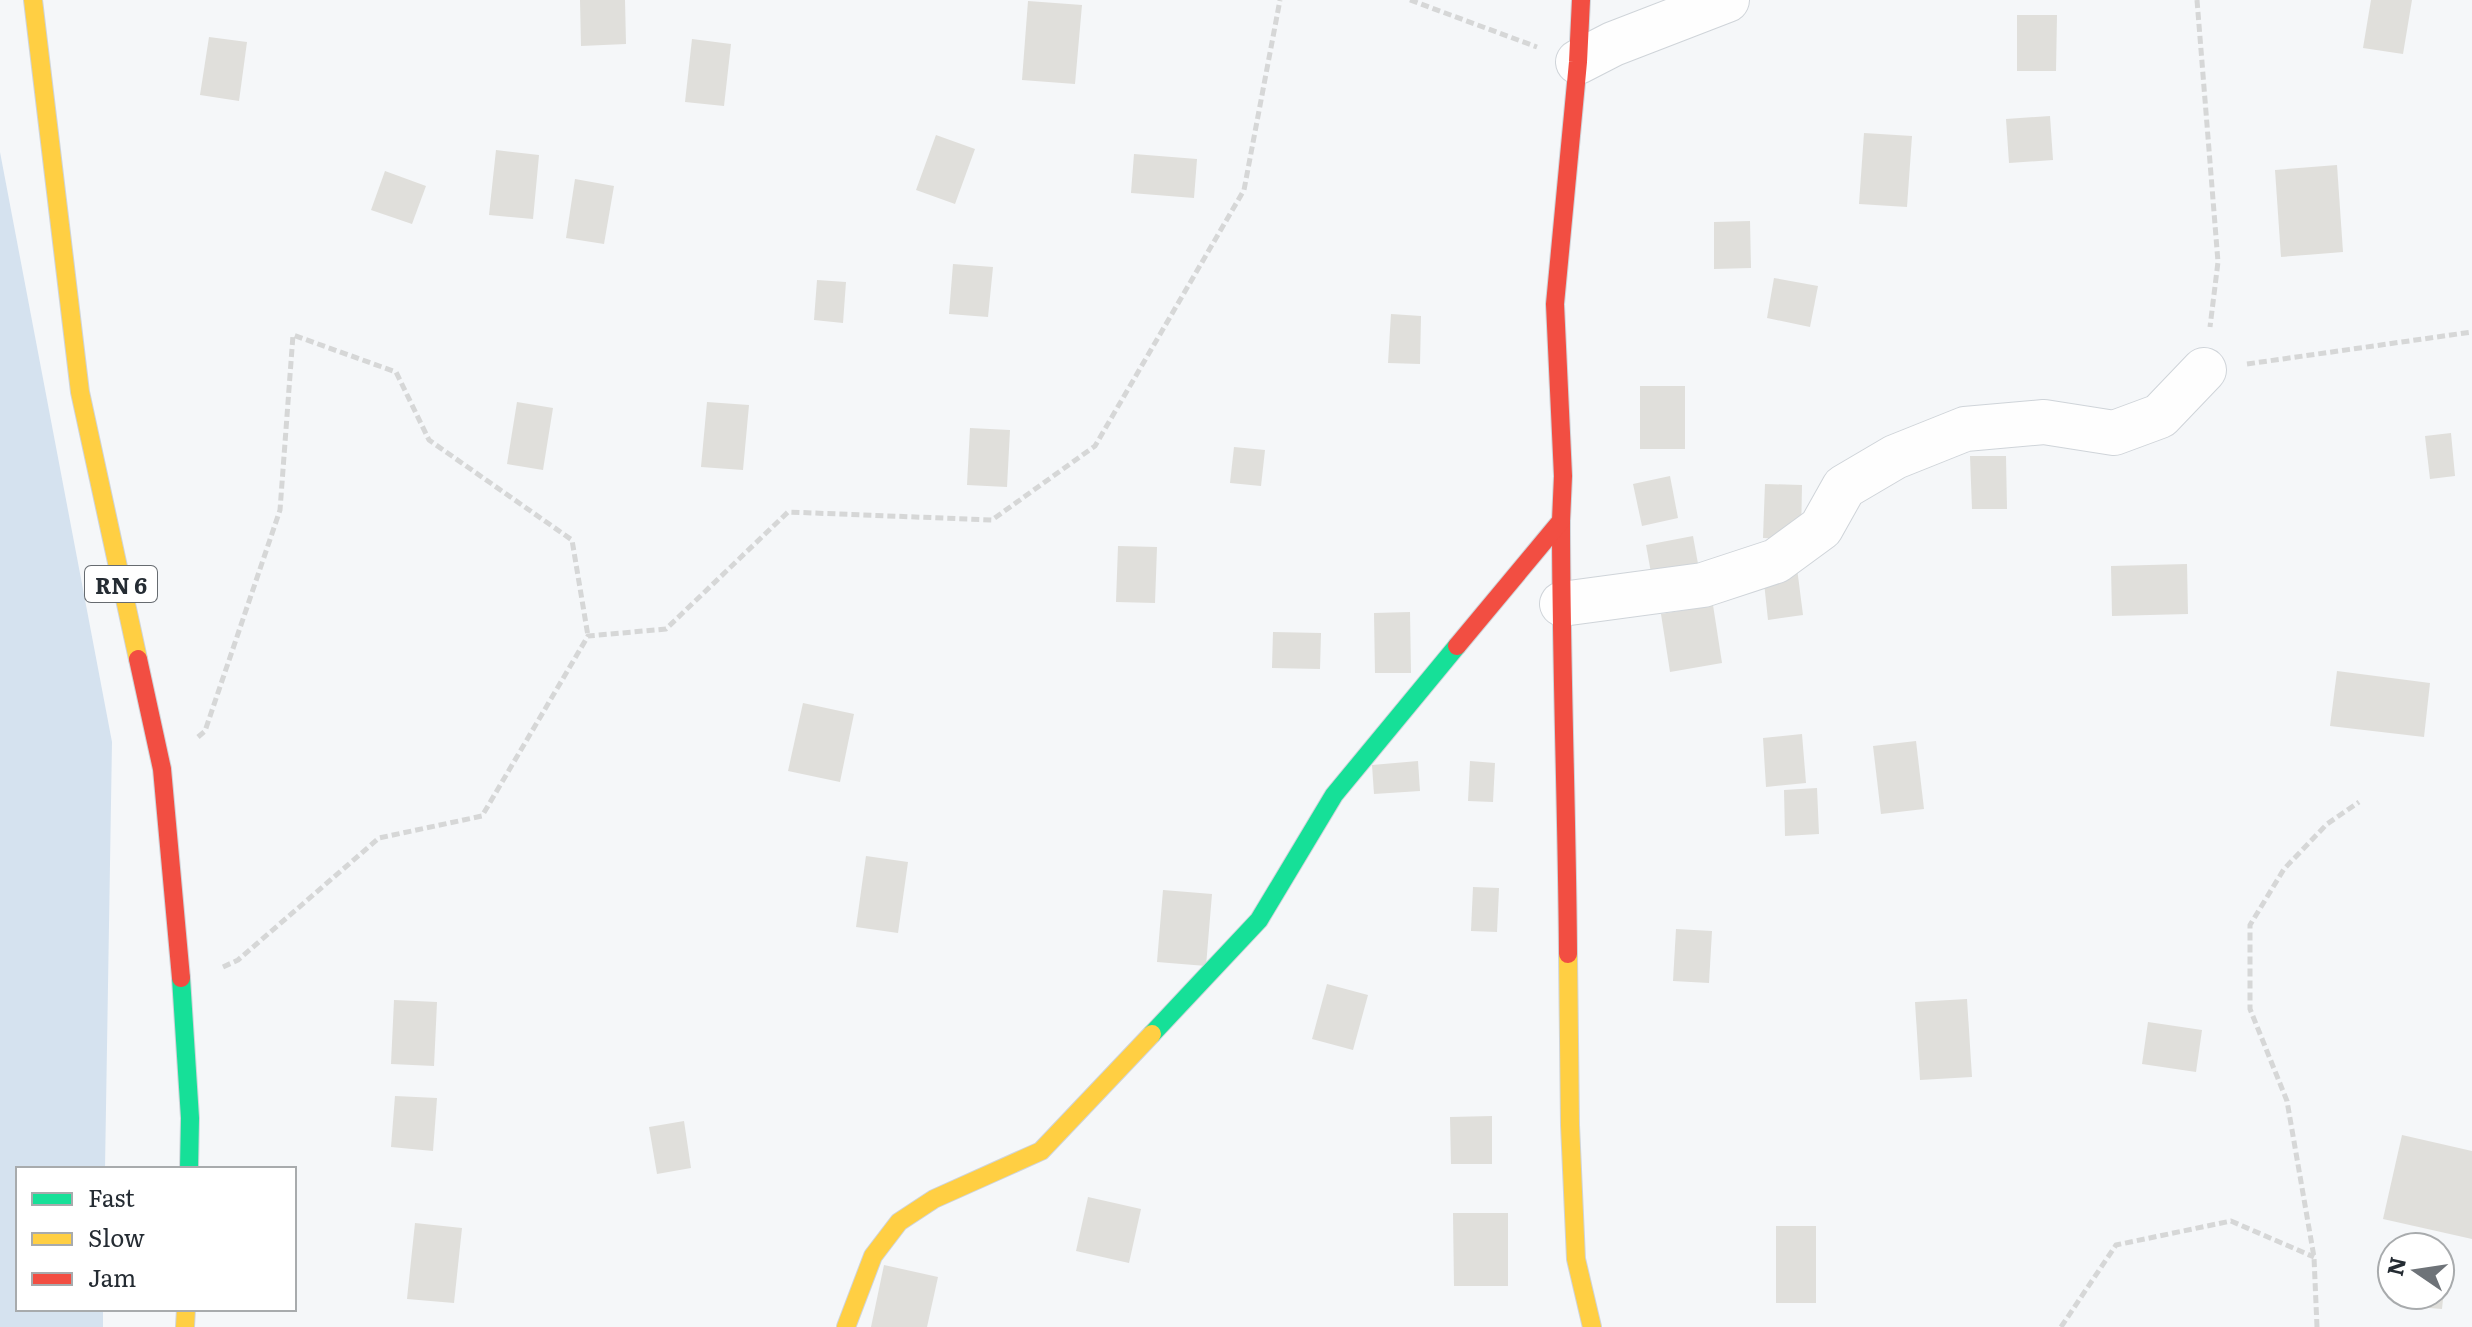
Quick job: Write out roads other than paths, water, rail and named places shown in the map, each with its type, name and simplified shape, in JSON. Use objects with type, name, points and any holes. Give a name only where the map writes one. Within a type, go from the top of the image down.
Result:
[{"type":"street","name":"RN 6","points":[[33,0],[80,392],[162,769],[182,986],[190,1118],[189,1167]]},
{"type":"street","points":[[1581,0],[1555,304],[1563,476],[1561,521],[1571,1155],[1576,1259],[1592,1327]]},
{"type":"street","points":[[1578,62],[1613,44],[1727,0]]},
{"type":"street","points":[[1562,604],[1703,585],[1776,561],[1821,528],[1844,487],[1895,457],[1965,429],[2044,422],[2114,433],[2160,416],[2204,370]]},
{"type":"street","points":[[846,1327],[873,1256],[899,1222],[934,1199],[1041,1151],[1259,920],[1334,795],[1561,521]]}]
